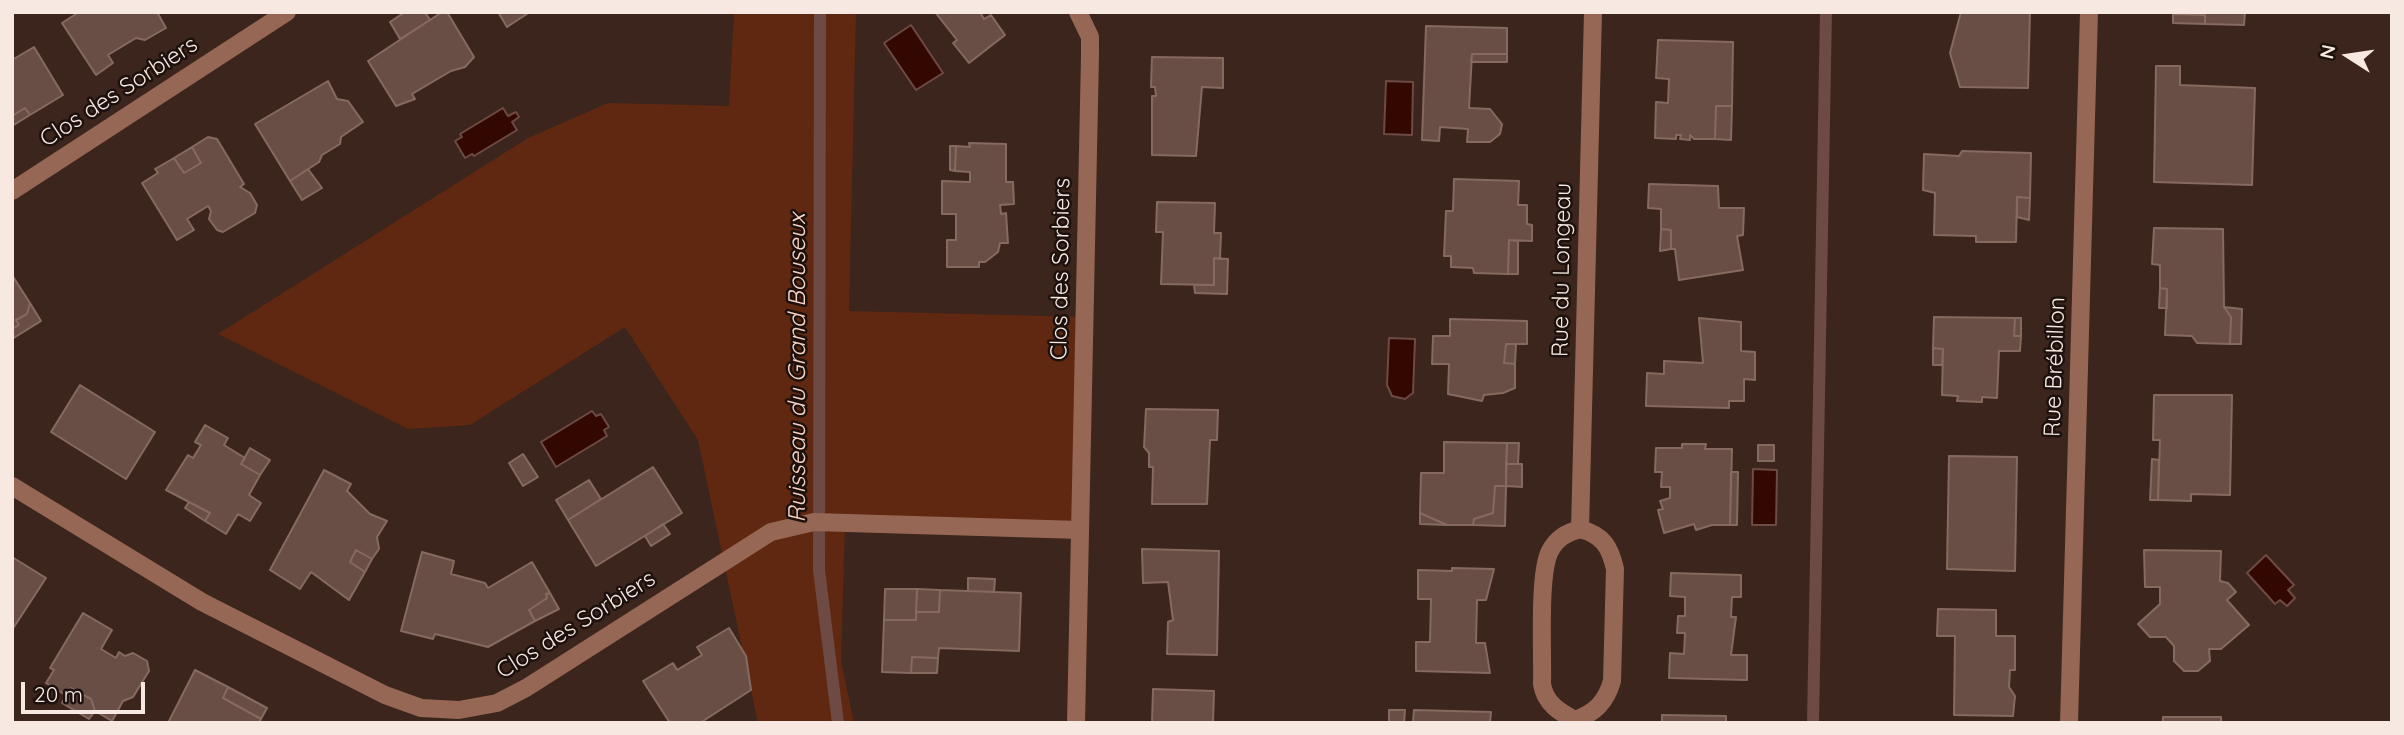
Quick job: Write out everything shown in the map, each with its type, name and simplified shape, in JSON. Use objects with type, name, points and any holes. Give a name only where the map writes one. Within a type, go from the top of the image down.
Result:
[{"type":"street","name":"Clos des Sorbiers","points":[[12,191],[287,12]]},
{"type":"street","name":"Clos des Sorbiers","points":[[1076,723],[1090,56],[1090,37],[1078,12]]},
{"type":"street","name":"Rue du Longeau","points":[[1580,529],[1593,12]]},
{"type":"street","name":"Rue Brébillon","points":[[2069,723],[2089,12]]},
{"type":"street","name":"Clos des Sorbiers","points":[[12,486],[202,602],[385,695],[421,708],[459,710],[497,703],[526,688],[738,550],[771,532],[800,526],[840,523],[1080,530]]},
{"type":"street","points":[[1580,529],[1593,532],[1604,541],[1612,552],[1615,569],[1612,681],[1608,695],[1590,715],[1575,722],[1552,706],[1544,694],[1542,684],[1545,567],[1557,540],[1580,529]]},
{"type":"shaded area","points":[[734,12],[856,12],[849,311],[1085,317],[1080,530],[845,523],[841,661],[854,723],[758,723],[698,440],[625,327],[470,425],[408,429],[218,334],[528,138],[608,103],[729,106]]},
{"type":"shaded area","points":[[911,25],[943,73],[916,90],[884,43]]},
{"type":"shaded area","points":[[1386,81],[1413,82],[1412,135],[1384,134]]},
{"type":"shaded area","points":[[503,108],[508,116],[516,112],[519,117],[512,122],[517,130],[474,156],[472,154],[465,158],[455,141],[462,137],[460,134]]},
{"type":"shaded area","points":[[1389,338],[1415,339],[1413,393],[1405,399],[1392,396],[1387,385]]},
{"type":"shaded area","points":[[592,411],[596,416],[601,414],[609,427],[604,430],[607,436],[556,467],[541,442]]},
{"type":"shaded area","points":[[1753,469],[1777,470],[1776,525],[1752,525]]},
{"type":"shaded area","points":[[2266,555],[2294,585],[2288,590],[2295,598],[2287,606],[2280,600],[2275,604],[2247,573]]},
{"type":"building","points":[[79,12],[157,12],[166,28],[145,40],[136,38],[108,55],[113,63],[96,75],[62,23]]},
{"type":"building","points":[[405,12],[425,12],[430,20],[400,39],[390,22]]},
{"type":"building","points":[[442,12],[447,12],[474,57],[465,67],[451,71],[412,94],[415,99],[396,106],[368,61]]},
{"type":"building","points":[[498,12],[530,12],[507,27]]},
{"type":"building","points":[[935,12],[980,12],[984,19],[991,15],[1005,35],[969,63],[953,43],[957,40]]},
{"type":"building","points":[[1961,12],[2030,12],[2028,88],[1960,87],[1950,53]]},
{"type":"building","points":[[2173,12],[2245,12],[2244,25],[2205,24],[2205,15]]},
{"type":"building","points":[[2173,14],[2205,15],[2205,24],[2173,23]]},
{"type":"building","points":[[1426,26],[1507,28],[1507,54],[1472,54],[1469,108],[1490,109],[1502,124],[1500,134],[1490,142],[1467,142],[1468,129],[1440,127],[1439,141],[1422,140]]},
{"type":"building","points":[[1658,40],[1733,42],[1732,106],[1716,106],[1715,139],[1694,139],[1690,135],[1690,140],[1680,139],[1681,135],[1676,135],[1676,139],[1655,138],[1656,102],[1668,103],[1669,79],[1656,78]]},
{"type":"building","points":[[34,47],[63,95],[30,115],[25,108],[12,116],[12,60]]},
{"type":"building","points":[[1472,54],[1507,54],[1507,62],[1471,62]]},
{"type":"building","points":[[1152,57],[1223,58],[1223,88],[1202,87],[1196,156],[1152,155],[1152,96],[1156,96],[1155,87],[1151,87]]},
{"type":"building","points":[[2156,66],[2180,66],[2180,85],[2255,88],[2252,185],[2154,182]]},
{"type":"building","points":[[328,81],[337,99],[348,101],[363,122],[341,137],[340,144],[322,155],[319,162],[290,181],[255,124]]},
{"type":"building","points":[[1716,106],[1732,106],[1731,140],[1715,139]]},
{"type":"building","points":[[25,108],[30,115],[12,126],[12,116]]},
{"type":"building","points":[[208,137],[217,139],[244,184],[240,187],[250,193],[257,205],[255,213],[223,232],[217,230],[209,219],[211,211],[208,206],[187,219],[194,230],[177,240],[142,183],[158,173],[155,169],[174,158],[184,173],[201,163],[192,147]]},
{"type":"building","points":[[969,143],[1006,144],[1006,182],[1013,182],[1014,204],[1000,205],[1001,214],[1006,213],[1008,243],[1000,243],[998,252],[985,262],[979,262],[979,267],[947,267],[947,240],[956,240],[956,214],[942,214],[942,181],[970,182],[970,172],[955,171],[956,146],[970,147]]},
{"type":"building","points":[[950,146],[956,146],[955,171],[950,170]]},
{"type":"building","points":[[192,147],[201,163],[184,173],[174,158]]},
{"type":"building","points":[[1962,151],[2031,153],[2030,198],[2017,197],[2016,242],[1976,242],[1976,236],[1934,235],[1935,193],[1923,190],[1924,154],[1959,156]]},
{"type":"building","points":[[308,169],[322,188],[302,200],[290,181]]},
{"type":"building","points":[[1454,179],[1519,181],[1518,205],[1527,205],[1527,224],[1532,225],[1532,241],[1509,240],[1508,274],[1474,273],[1473,268],[1451,267],[1451,256],[1444,256],[1446,211],[1453,211]]},
{"type":"building","points":[[1649,184],[1718,186],[1719,208],[1744,208],[1743,235],[1737,236],[1743,270],[1679,280],[1675,249],[1671,249],[1671,230],[1661,229],[1661,209],[1648,208]]},
{"type":"building","points":[[2017,197],[2030,198],[2029,220],[2017,217]]},
{"type":"building","points":[[1157,202],[1215,203],[1214,233],[1221,233],[1220,259],[1214,258],[1214,285],[1161,284],[1163,232],[1156,232]]},
{"type":"building","points":[[2154,228],[2223,229],[2224,307],[2231,317],[2230,344],[2197,343],[2192,336],[2165,335],[2167,289],[2160,288],[2160,265],[2152,264]]},
{"type":"building","points":[[1661,229],[1671,230],[1671,249],[1660,251]]},
{"type":"building","points":[[1509,240],[1518,241],[1518,274],[1508,274]]},
{"type":"building","points":[[1214,258],[1228,259],[1227,294],[1195,293],[1194,285],[1214,285]]},
{"type":"building","points":[[12,275],[30,303],[27,314],[16,320],[19,325],[12,329]]},
{"type":"building","points":[[2160,288],[2167,289],[2167,308],[2159,308]]},
{"type":"building","points":[[30,303],[41,321],[12,339],[12,329],[19,325],[16,320],[27,314]]},
{"type":"building","points":[[2224,307],[2242,309],[2241,344],[2230,344],[2231,317]]},
{"type":"building","points":[[1934,317],[2015,318],[2014,336],[2021,336],[2020,351],[1999,351],[1997,398],[1982,397],[1982,402],[1957,401],[1958,396],[1942,395],[1943,349],[1933,348]]},
{"type":"building","points":[[1699,318],[1741,322],[1741,351],[1755,352],[1755,380],[1744,379],[1744,401],[1729,401],[1729,408],[1646,406],[1647,373],[1664,374],[1664,361],[1703,363]]},
{"type":"building","points":[[2015,318],[2021,318],[2021,336],[2014,336]]},
{"type":"building","points":[[1450,319],[1527,321],[1527,344],[1506,344],[1504,363],[1515,364],[1515,388],[1503,393],[1484,395],[1482,401],[1448,394],[1449,364],[1432,364],[1433,336],[1450,336]]},
{"type":"building","points":[[1506,344],[1516,344],[1515,364],[1504,363]]},
{"type":"building","points":[[1933,348],[1943,349],[1942,365],[1933,365]]},
{"type":"building","points":[[80,385],[155,432],[126,479],[51,432]]},
{"type":"building","points":[[2154,395],[2232,395],[2230,495],[2191,494],[2191,501],[2158,500],[2160,440],[2153,440]]},
{"type":"building","points":[[1146,409],[1218,410],[1217,440],[1210,440],[1207,504],[1152,504],[1153,467],[1149,467],[1149,453],[1144,447]]},
{"type":"building","points":[[205,425],[228,438],[224,445],[245,458],[241,464],[260,475],[249,495],[261,503],[250,521],[238,514],[226,534],[205,521],[210,513],[166,490],[188,455],[193,458],[201,445],[195,442]]},
{"type":"building","points":[[1444,442],[1507,443],[1506,486],[1495,486],[1493,513],[1474,519],[1473,525],[1447,525],[1420,513],[1421,473],[1444,473]]},
{"type":"building","points":[[1507,443],[1519,443],[1518,464],[1506,464]]},
{"type":"building","points":[[1682,444],[1706,444],[1705,449],[1732,449],[1730,525],[1712,525],[1696,530],[1694,524],[1664,533],[1658,510],[1663,509],[1660,501],[1670,498],[1670,487],[1661,487],[1662,472],[1655,472],[1656,448],[1682,448]]},
{"type":"building","points":[[1758,445],[1774,445],[1774,461],[1758,461]]},
{"type":"building","points":[[250,448],[270,460],[260,475],[241,464]]},
{"type":"building","points":[[523,454],[538,477],[523,486],[509,463]]},
{"type":"building","points":[[1949,456],[2017,457],[2015,571],[1947,569]]},
{"type":"building","points":[[2152,459],[2159,460],[2158,500],[2150,500]]},
{"type":"building","points":[[1506,464],[1522,464],[1522,487],[1506,486]]},
{"type":"building","points":[[653,467],[682,513],[596,566],[568,520]]},
{"type":"building","points":[[324,470],[351,484],[347,491],[370,514],[387,521],[377,537],[379,549],[372,559],[356,550],[350,562],[365,572],[349,600],[311,572],[300,589],[270,570]]},
{"type":"building","points":[[1731,472],[1738,472],[1737,525],[1730,525]]},
{"type":"building","points":[[589,480],[601,499],[568,520],[556,500]]},
{"type":"building","points":[[1495,486],[1506,486],[1505,526],[1473,525],[1474,519],[1493,513]]},
{"type":"building","points":[[189,502],[210,513],[205,521],[185,508]]},
{"type":"building","points":[[1420,513],[1447,525],[1420,524]]},
{"type":"building","points":[[663,524],[670,534],[651,546],[645,536]]},
{"type":"building","points":[[1142,549],[1219,551],[1217,655],[1167,654],[1168,622],[1173,620],[1168,582],[1143,583]]},
{"type":"building","points":[[356,550],[372,559],[365,572],[350,562]]},
{"type":"building","points":[[2144,550],[2221,551],[2220,581],[2228,583],[2236,592],[2227,600],[2249,625],[2221,649],[2209,649],[2210,661],[2198,671],[2184,671],[2174,661],[2174,646],[2166,637],[2150,637],[2138,624],[2160,604],[2160,587],[2145,587]]},
{"type":"building","points":[[422,552],[454,561],[451,574],[485,583],[488,588],[532,562],[550,593],[529,610],[535,621],[488,647],[435,634],[433,639],[401,631]]},
{"type":"building","points":[[12,557],[46,578],[12,630]]},
{"type":"building","points":[[1452,568],[1494,569],[1486,600],[1477,600],[1476,643],[1485,643],[1490,673],[1416,671],[1416,642],[1430,642],[1431,599],[1418,599],[1418,570],[1452,571]]},
{"type":"building","points":[[1671,573],[1741,575],[1741,597],[1732,597],[1731,617],[1736,617],[1731,655],[1747,655],[1747,680],[1669,678],[1670,653],[1684,654],[1685,633],[1677,633],[1678,616],[1685,616],[1685,597],[1670,596]]},
{"type":"building","points":[[968,578],[995,579],[994,592],[968,591]]},
{"type":"building","points":[[885,589],[917,589],[916,620],[884,620]]},
{"type":"building","points":[[917,589],[940,590],[939,612],[916,612]]},
{"type":"building","points":[[940,590],[1021,593],[1019,651],[939,648],[938,658],[912,657],[911,673],[882,672],[884,620],[916,620],[916,612],[939,612]]},
{"type":"building","points":[[550,593],[559,609],[535,621],[529,610]]},
{"type":"building","points":[[1938,609],[1996,610],[1996,636],[2015,636],[2015,670],[2010,670],[2009,687],[2015,696],[2013,716],[1954,715],[1955,636],[1937,636]]},
{"type":"building","points":[[83,613],[112,630],[101,649],[116,658],[119,652],[125,656],[133,653],[147,661],[149,671],[133,697],[123,701],[112,721],[95,711],[91,699],[71,688],[67,696],[46,683],[54,670],[50,668]]},
{"type":"building","points":[[729,628],[746,656],[751,690],[700,723],[670,723],[643,681],[673,663],[677,670],[702,655],[697,647]]},
{"type":"building","points":[[912,657],[938,658],[937,673],[911,673]]},
{"type":"building","points":[[195,670],[228,687],[223,698],[261,719],[259,723],[168,723]]},
{"type":"building","points":[[228,687],[267,708],[261,719],[223,698]]},
{"type":"building","points":[[71,688],[91,699],[95,711],[89,719],[62,703]]},
{"type":"building","points":[[1153,689],[1214,691],[1213,723],[1152,723]]},
{"type":"building","points":[[1389,710],[1405,710],[1404,723],[1389,723]]},
{"type":"building","points":[[1414,710],[1491,712],[1490,723],[1413,723]]},
{"type":"building","points":[[1662,715],[1726,716],[1726,723],[1662,723]]},
{"type":"building","points":[[2163,717],[2221,717],[2221,723],[2163,723]]},
{"type":"waterway","name":"Ruisseau du Grand Bouseux","points":[[820,12],[819,570],[838,723]]},
{"type":"waterway","points":[[1813,723],[1826,12]]}]
